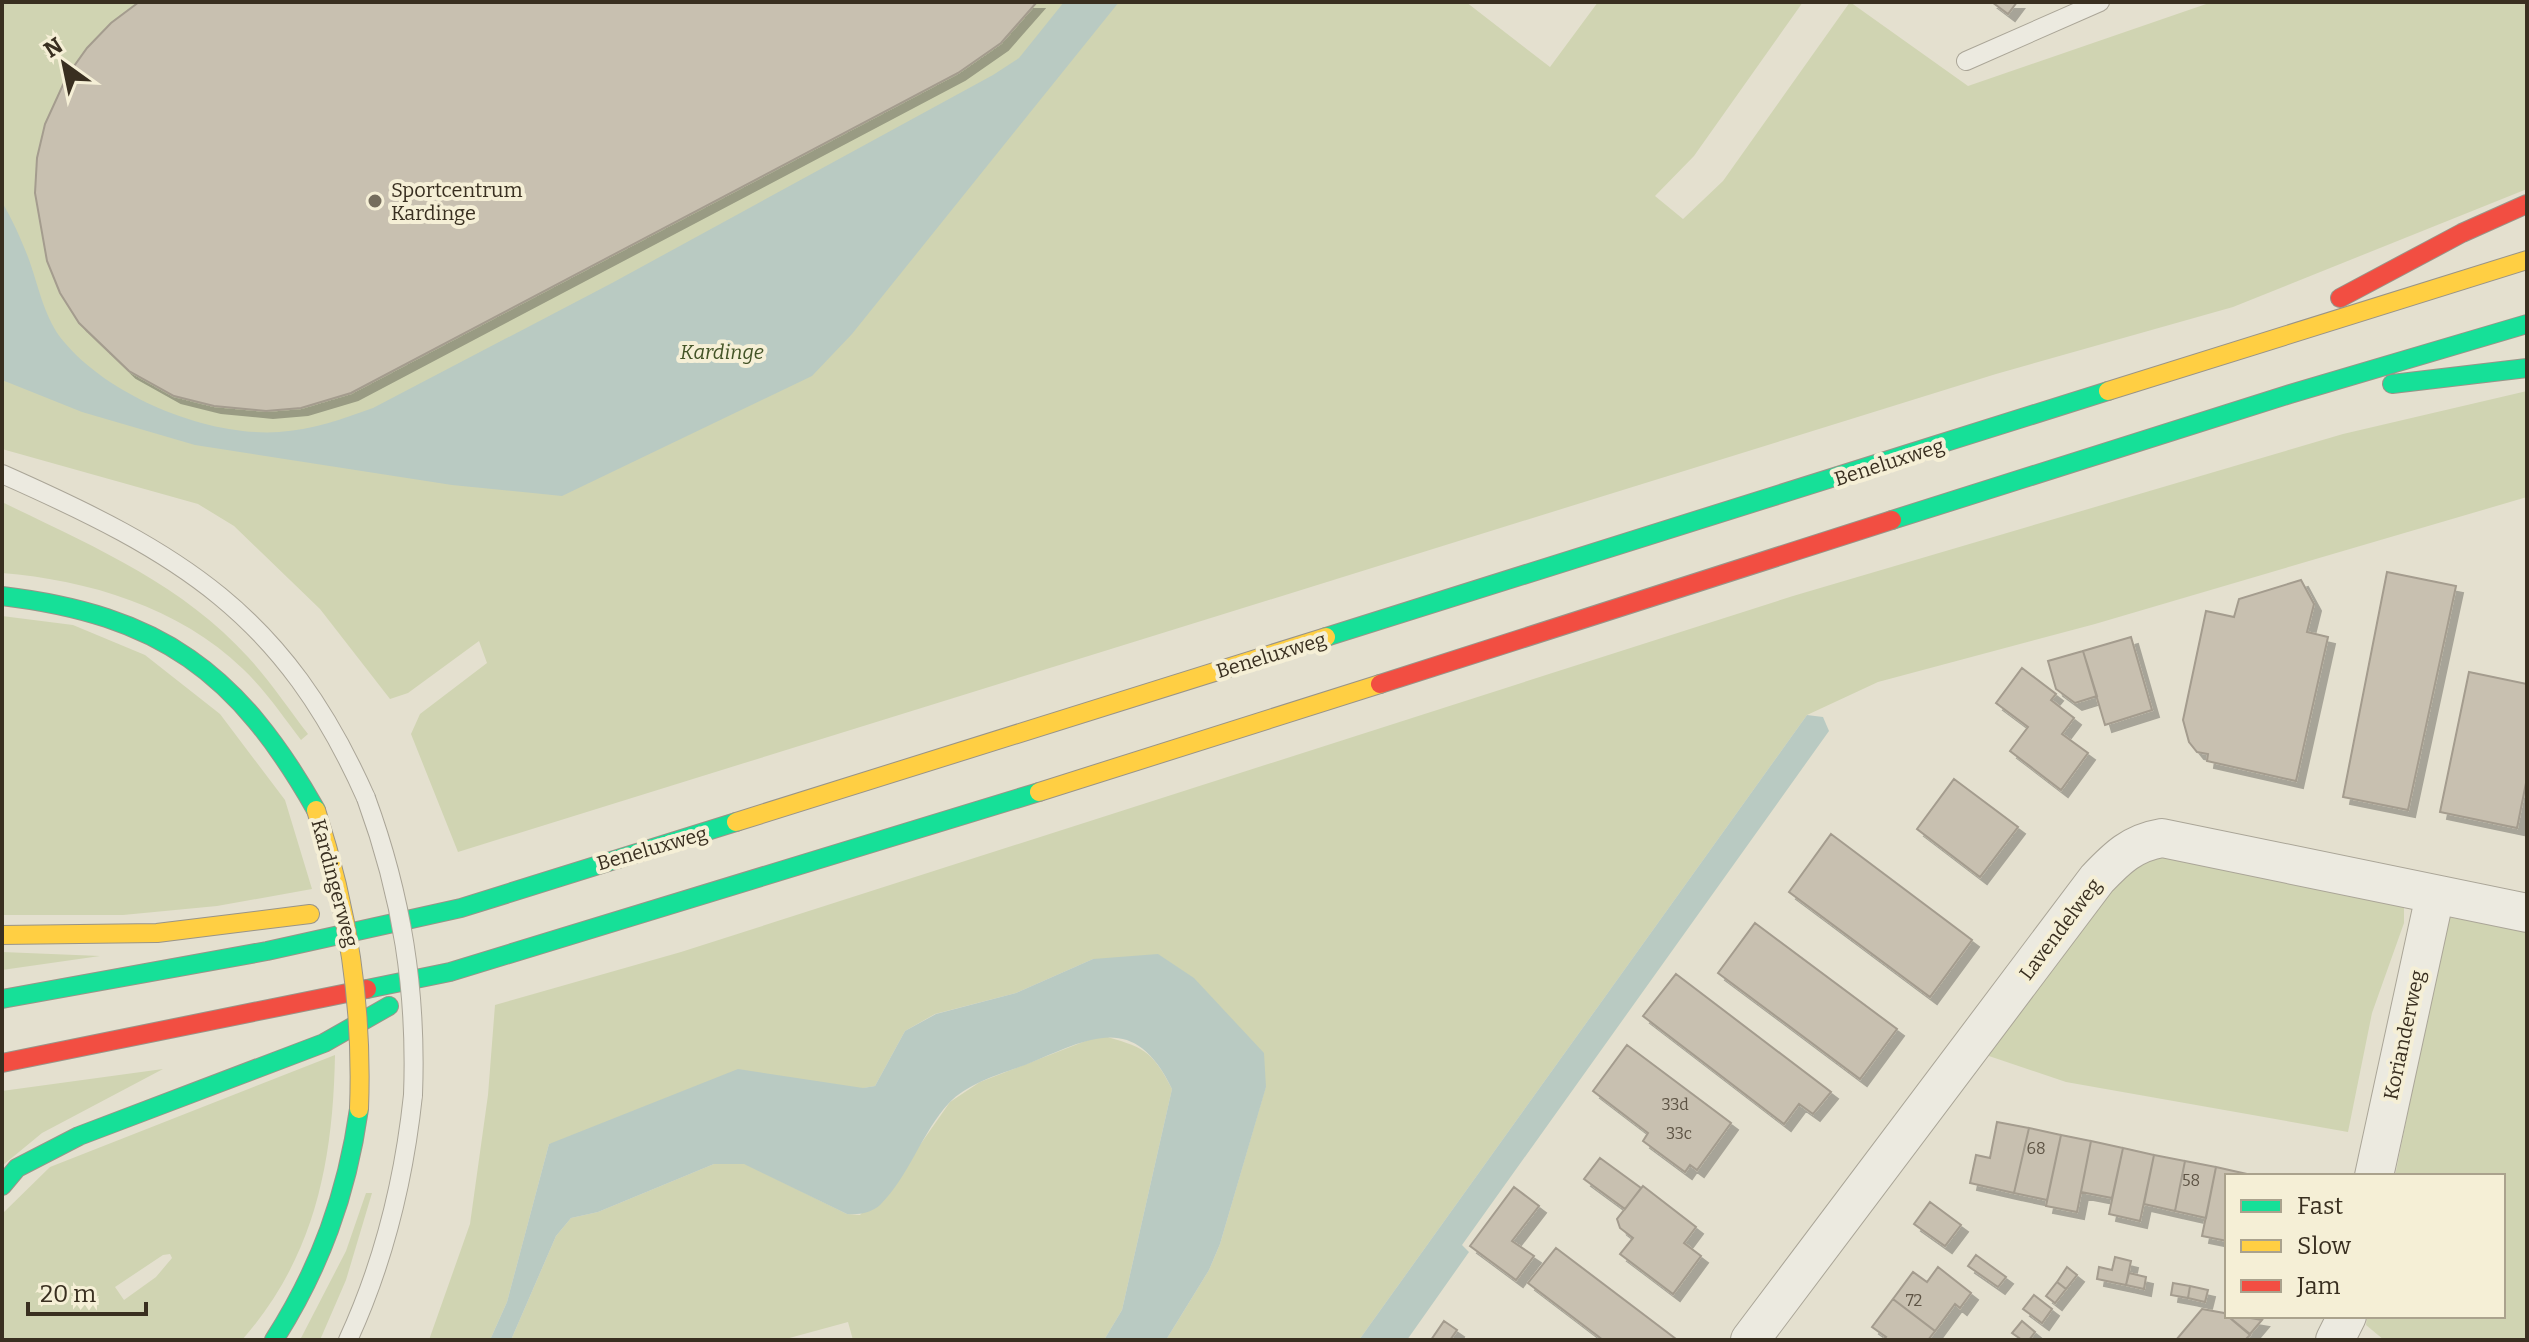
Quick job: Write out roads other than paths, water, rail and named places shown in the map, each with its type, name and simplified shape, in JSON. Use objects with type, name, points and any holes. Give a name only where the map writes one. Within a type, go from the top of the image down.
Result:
[{"type":"main road","points":[[2249,347],[2462,233],[2527,204]]},
{"type":"main road","name":"Beneluxweg","points":[[2,999],[328,939],[461,908],[2527,260]]},
{"type":"main road","points":[[2,1063],[450,972],[1202,742],[2290,394],[2527,324]]},
{"type":"main road","points":[[2290,394],[2527,368]]},
{"type":"main road","name":"Kardingerweg","points":[[2,596],[56,600],[98,612],[167,641],[204,665],[235,693],[267,729],[295,769],[316,810],[333,857],[355,958],[362,1062],[359,1109],[350,1169],[330,1238],[315,1272],[274,1340]]},
{"type":"main road","points":[[485,879],[589,867]]},
{"type":"main road","points":[[2,935],[64,938],[274,921],[410,892]]},
{"type":"main road","points":[[2,1186],[17,1168],[79,1136],[324,1043],[450,972]]},
{"type":"street","name":"Lavendelweg","points":[[1750,1340],[2097,879],[2119,855],[2140,841],[2162,838],[2527,913]]},
{"type":"street","name":"Korianderweg","points":[[2374,1174],[2435,895]]},
{"type":"street","points":[[2335,1340],[2346,1318]]},
{"type":"lane","points":[[1966,61],[2100,2]]},
{"type":"lane","points":[[2,474],[98,517],[141,541],[182,566],[235,608],[262,633],[308,690],[349,759],[366,798],[383,844],[407,943],[415,1046],[407,1149],[386,1242],[348,1340]]},
{"type":"place","name":"Sportcentrum Kardinge","points":[[375,201]]},
{"type":"park label","name":"Kardinge","points":[[722,352]]}]
